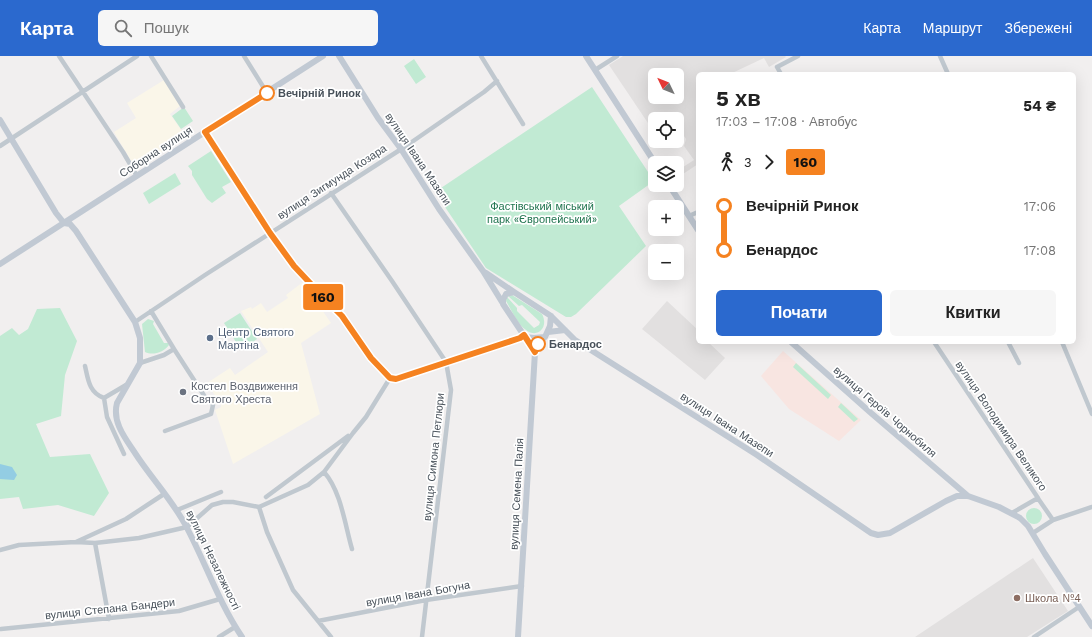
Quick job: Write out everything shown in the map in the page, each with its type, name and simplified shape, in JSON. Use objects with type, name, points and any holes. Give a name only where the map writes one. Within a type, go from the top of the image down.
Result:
[{"type":"street","points":[[59,56],[123,152],[137,176]]},
{"type":"street","points":[[0,146],[137,56]]},
{"type":"street","points":[[151,56],[183,107]]},
{"type":"street","points":[[244,56],[267,93]]},
{"type":"street","name":"Соборна вулиця","points":[[0,264],[323,56]]},
{"type":"street","name":"вулиця Івана Мазепи","points":[[339,56],[378,118],[401,149],[439,209],[484,271],[502,302],[525,336]]},
{"type":"street","points":[[481,56],[523,124]]},
{"type":"street","points":[[586,56],[650,156]]},
{"type":"street","points":[[595,70],[618,56]]},
{"type":"street","points":[[780,72],[777,67],[798,56]]},
{"type":"street","points":[[940,56],[947,72]]},
{"type":"street","name":"вулиця Зигмунда Козара","points":[[135,322],[180,291],[401,149],[484,92],[497,81]]},
{"type":"street","points":[[0,120],[56,213],[64,223],[70,224],[76,231],[135,322],[140,338],[140,363],[164,355],[174,349]]},
{"type":"street","points":[[205,132],[270,233],[294,266],[342,316],[371,358],[390,378],[396,379],[525,336],[534,338],[566,330]]},
{"type":"street","points":[[674,192],[696,227]]},
{"type":"street","name":"вулиця Симона Петлюри","points":[[331,194],[446,362],[451,390],[422,637]]},
{"type":"street","points":[[689,216],[696,213]]},
{"type":"street","name":"вулиця Івана Мазепи","points":[[484,271],[551,316],[575,340],[757,455],[872,533],[878,535],[886,534],[953,497],[968,496]]},
{"type":"street","points":[[502,302],[506,294],[514,292]]},
{"type":"street","points":[[151,311],[205,397],[213,405],[211,414],[165,431]]},
{"type":"street","points":[[535,352],[538,343],[546,334],[551,316]]},
{"type":"street","points":[[525,336],[535,352]]},
{"type":"street","name":"вулиця Героїв Чорнобиля","points":[[793,344],[870,413],[968,496]]},
{"type":"street","name":"вулиця Володимира Великого","points":[[935,344],[1053,520]]},
{"type":"street","points":[[1009,344],[1019,363]]},
{"type":"street","points":[[1063,344],[1092,414]]},
{"type":"street","name":"вулиця Семена Палія","points":[[518,637],[535,352]]},
{"type":"street","name":"вулиця Незалежності","points":[[140,363],[117,403],[115,410],[117,422],[131,448],[177,510],[187,527],[220,599],[242,637]]},
{"type":"street","points":[[85,366],[90,387],[93,391],[104,398],[107,417],[124,454]]},
{"type":"street","points":[[0,550],[19,545],[76,542],[95,543],[139,538],[187,527],[206,509],[218,503],[233,502],[259,507],[308,485],[324,472],[366,417],[390,378]]},
{"type":"street","points":[[104,398],[128,384]]},
{"type":"street","points":[[266,497],[353,433]]},
{"type":"street","points":[[324,472],[331,479],[352,549]]},
{"type":"street","points":[[177,510],[221,492]]},
{"type":"street","points":[[76,542],[126,519],[164,494]]},
{"type":"street","points":[[968,496],[1012,513],[1020,518],[1033,533],[1092,626]]},
{"type":"street","points":[[1012,513],[1038,498]]},
{"type":"street","points":[[259,507],[267,532],[293,590],[331,637]]},
{"type":"street","points":[[1033,533],[1053,520],[1092,507]]},
{"type":"street","points":[[95,543],[109,619]]},
{"type":"street","name":"вулиця Івана Богуна","points":[[318,621],[426,600],[522,586]]},
{"type":"street","name":"вулиця Степана Бандери","points":[[1,629],[179,612],[220,599]]},
{"type":"street","points":[[1034,637],[1079,607]]},
{"type":"street","points":[[219,637],[235,627]]},
{"type":"street","points":[[226,637],[235,627]]},
{"type":"shaded area","points":[[623,56],[786,57],[769,67],[764,58],[734,72],[696,72],[696,165],[684,173],[684,166],[694,160],[684,146],[686,139],[684,136],[684,112],[648,112],[648,123],[609,65]]},
{"type":"shaded area","points":[[164,80],[180,106],[170,114],[186,137],[136,169],[114,132],[136,118],[127,103]]},
{"type":"shaded area","points":[[303,282],[331,323],[301,343],[320,414],[233,464],[215,410],[221,407],[221,405],[207,383],[230,368],[235,375],[268,352],[241,311],[251,307],[252,309],[261,303],[267,312],[288,298],[286,295]]},
{"type":"shaded area","points":[[667,301],[696,328],[696,344],[710,344],[725,358],[705,380],[642,329]]},
{"type":"shaded area","points":[[783,351],[861,420],[839,441],[789,409],[761,376]]},
{"type":"shaded area","name":"Школа №4","points":[[1033,558],[1068,611],[1027,637],[915,637]]},
{"type":"green space","points":[[414,59],[426,77],[416,84],[404,66]]},
{"type":"green space","name":"Фастівський міський парк «Європейський»","points":[[592,87],[648,172],[648,185],[619,206],[646,246],[576,314],[571,317],[566,317],[486,268],[435,192]]},
{"type":"green space","points":[[184,107],[193,121],[181,129],[172,116]]},
{"type":"green space","points":[[211,151],[231,182],[222,187],[226,193],[212,203],[207,199],[188,166]]},
{"type":"green space","points":[[175,173],[181,184],[149,204],[143,193]]},
{"type":"green space","points":[[512,295],[542,314],[544,323],[541,330],[535,333],[523,328],[506,301],[507,297],[517,308],[517,311],[534,328],[539,325],[540,322],[522,305],[519,306],[508,296]]},
{"type":"green space","points":[[60,308],[77,341],[65,375],[61,416],[36,424],[50,457],[90,454],[109,493],[94,516],[58,505],[23,509],[19,497],[0,499],[0,336],[12,328],[19,335],[28,329],[37,309]]},
{"type":"green space","points":[[240,313],[257,339],[241,350],[224,323]]},
{"type":"green space","points":[[148,319],[154,321],[153,324],[164,343],[168,343],[169,345],[158,353],[151,354],[145,352],[142,324]]},
{"type":"green space","points":[[796,363],[831,395],[828,399],[793,367]]},
{"type":"green space","points":[[841,403],[858,419],[854,422],[838,407]]},
{"type":"green space","points":[[1031,508],[1037,508],[1042,513],[1040,522],[1037,524],[1031,524],[1026,519],[1026,513]]},
{"type":"water","points":[[0,464],[12,467],[17,475],[14,480],[0,479]]},
{"type":"bus line","name":"160","points":[[267,93],[205,132],[270,233],[294,266],[342,316],[371,358],[390,378],[396,379],[520,338],[524,335],[535,352],[538,344]]},
{"type":"place","name":"Вечірній Ринок","points":[[267,93]]},
{"type":"place","name":"Центр Святого Мартіна","points":[[210,338]]},
{"type":"place","name":"Бенардос","points":[[538,344]]},
{"type":"place","name":"Костел Воздвиження Святого Хреста","points":[[183,392]]},
{"type":"place","name":"Школа №4","points":[[1017,598]]}]
